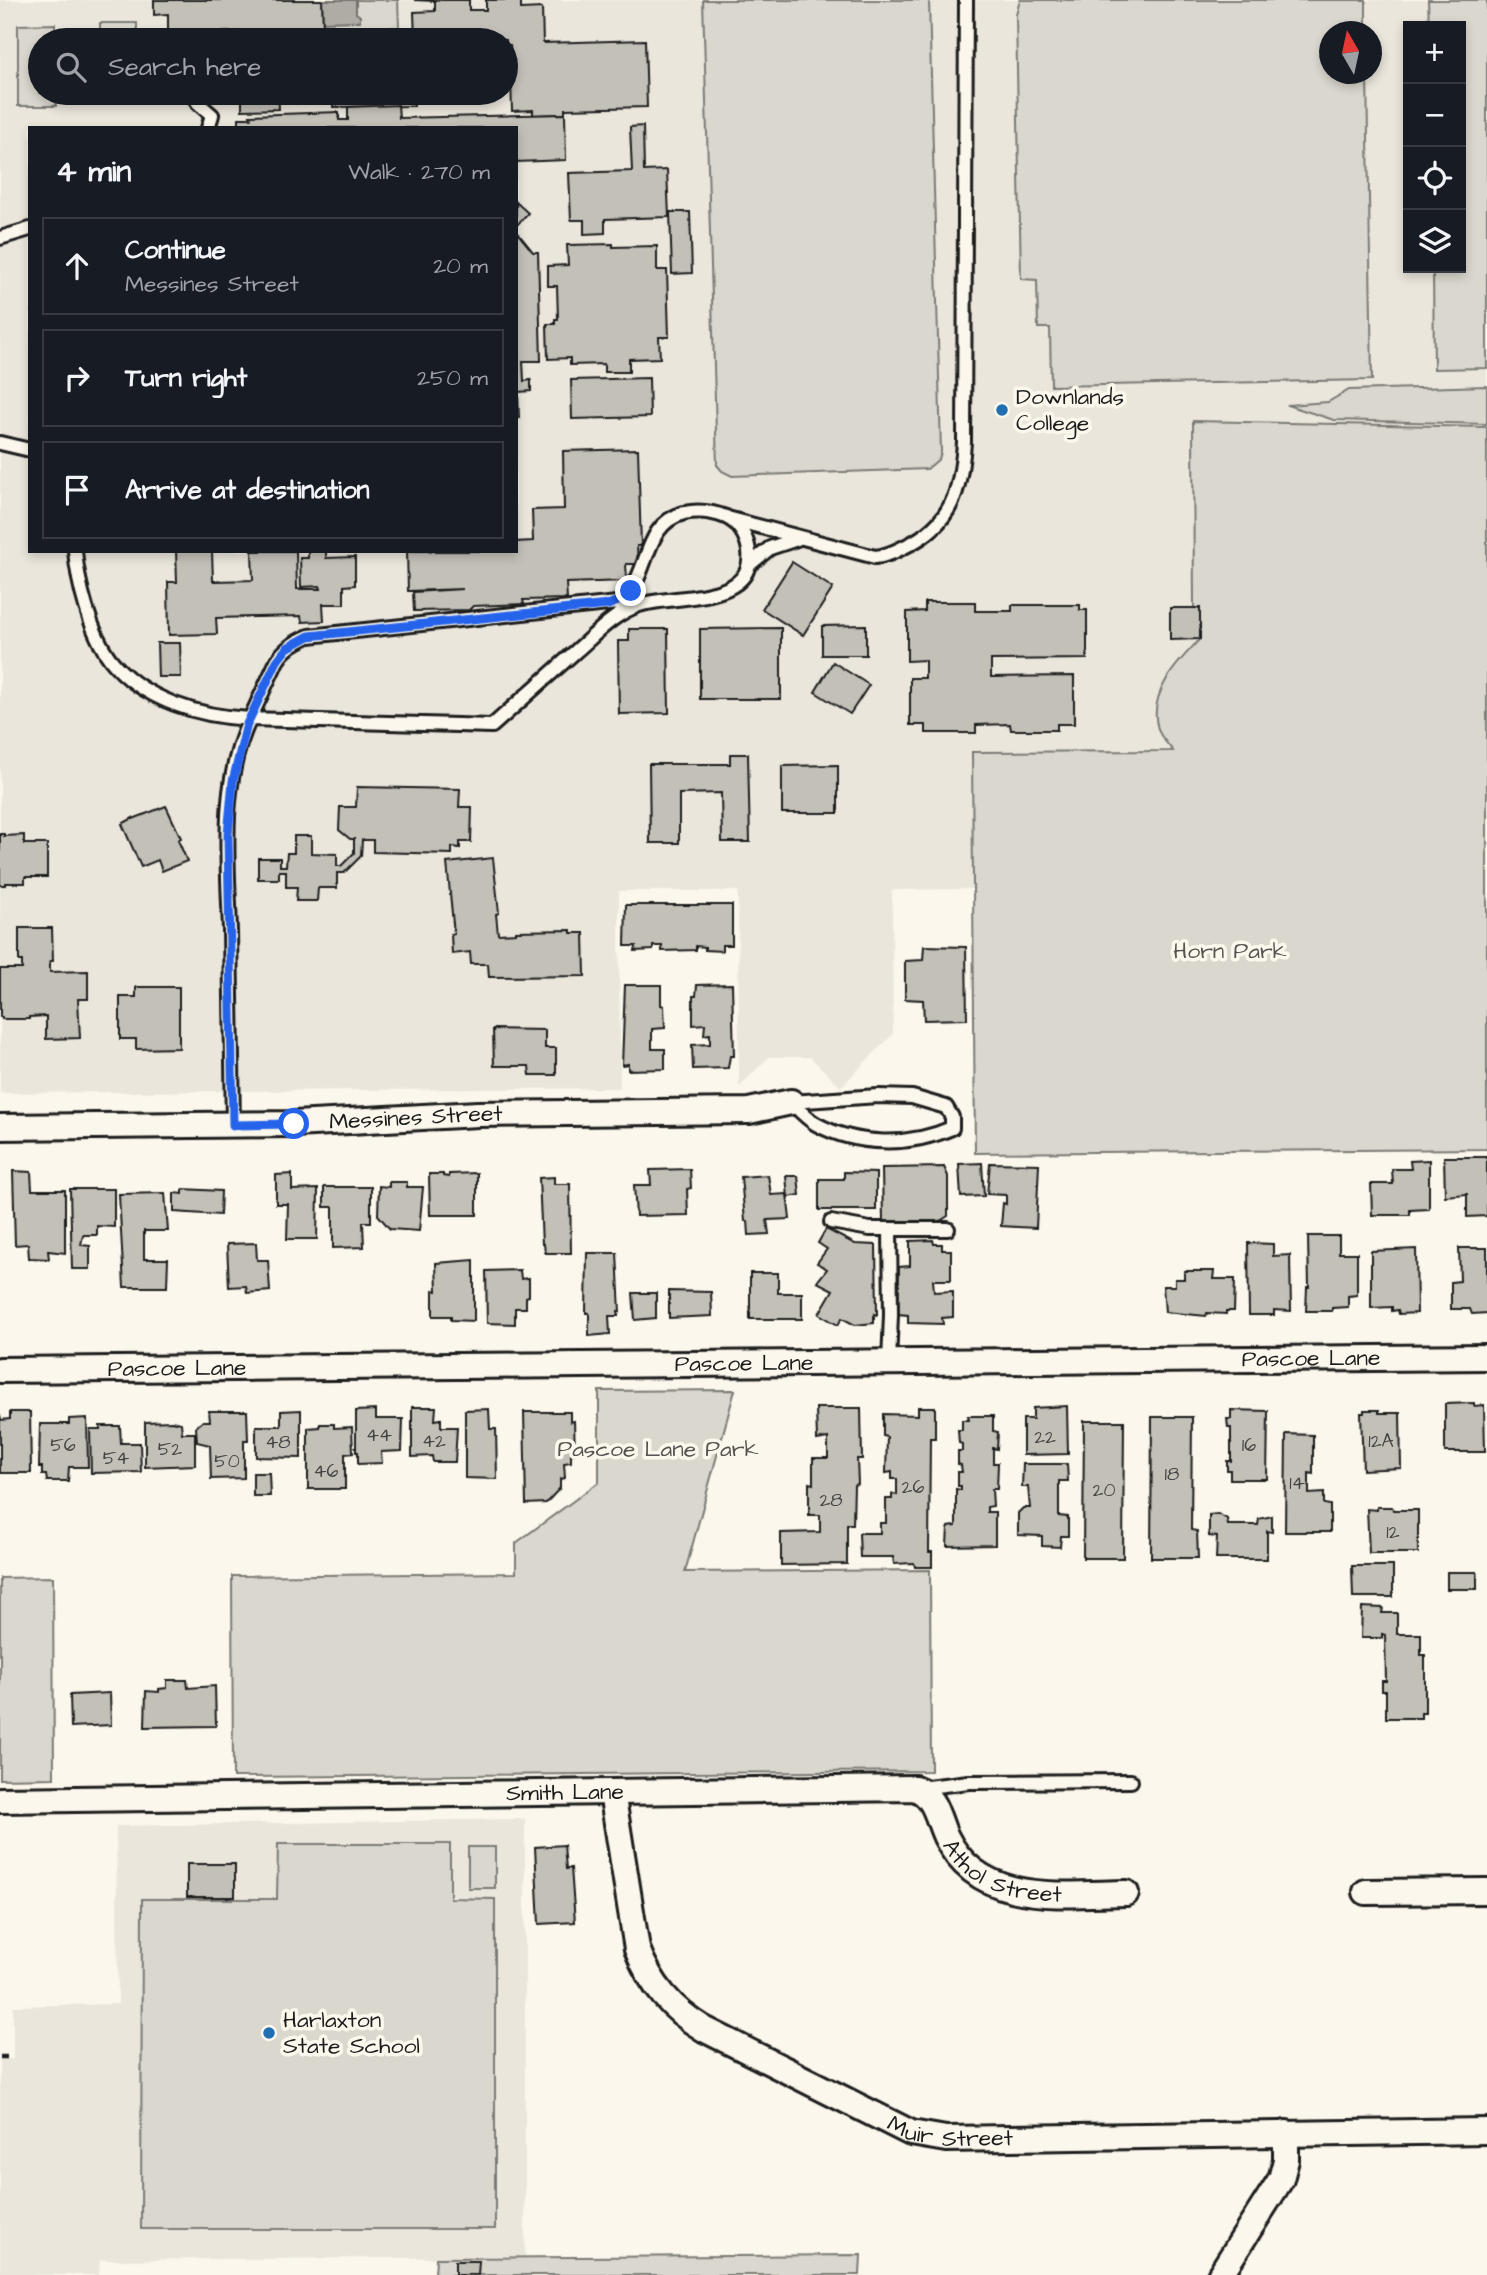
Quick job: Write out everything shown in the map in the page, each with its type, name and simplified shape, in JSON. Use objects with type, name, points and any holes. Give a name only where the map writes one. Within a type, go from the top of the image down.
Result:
[{"type":"street","name":"Messines Street","points":[[0,1127],[294,1124],[478,1114],[749,1111],[791,1102]]},
{"type":"street","name":"Pascoe Lane","points":[[0,1370],[1487,1357]]},
{"type":"street","name":"Smith Lane","points":[[0,1800],[915,1788]]},
{"type":"street","name":"Athol Street","points":[[915,1788],[929,1796],[934,1803],[956,1853],[993,1883],[1024,1893],[1126,1893]]},
{"type":"street","name":"Muir Street","points":[[612,1792],[637,1949],[644,1968],[665,1999],[677,2011],[704,2029],[894,2126],[920,2135],[946,2139],[1487,2131]]},
{"type":"street","points":[[1366,1892],[1487,1891]]},
{"type":"street","points":[[1220,2275],[1281,2179],[1286,2160],[1286,2133]]},
{"type":"lane","points":[[233,1125],[228,835],[233,781],[250,719],[277,661],[287,648],[309,636],[617,603],[631,591],[655,535],[670,519],[691,512],[728,518],[867,556],[883,556],[931,531],[949,510],[958,487],[964,442],[966,0]]},
{"type":"lane","points":[[200,105],[212,116],[209,126]]},
{"type":"lane","points":[[0,238],[28,230]]},
{"type":"lane","points":[[0,443],[28,450]]},
{"type":"lane","points":[[75,553],[80,584],[97,635],[110,659],[156,695],[192,710],[250,719],[492,726],[617,616],[642,604],[724,590],[745,576],[749,565],[748,543],[743,533],[728,518]]},
{"type":"lane","points":[[749,565],[770,548],[801,538]]},
{"type":"lane","points":[[877,1096],[912,1097],[946,1107],[952,1116],[952,1128],[913,1140],[866,1141],[814,1123],[791,1102],[877,1096]]},
{"type":"lane","points":[[831,1222],[870,1229],[948,1229]]},
{"type":"lane","points":[[889,1362],[890,1229]]},
{"type":"lane","name":"Smith Lane","points":[[915,1788],[969,1783],[1131,1781]]},
{"type":"path","points":[[0,2057],[9,2057]]},
{"type":"shaded area","name":"Downlands College","points":[[0,0],[1487,0],[1487,749],[973,753],[973,889],[892,890],[893,1034],[841,1087],[810,1057],[769,1057],[739,1087],[738,891],[619,891],[620,1088],[0,1093]]},
{"type":"shaded area","points":[[322,0],[356,0],[356,13],[360,16],[360,21],[323,22]]},
{"type":"shaded area","name":"Harlaxton State School","points":[[525,1819],[525,2257],[100,2260],[99,2275],[0,2275],[0,2059],[13,2059],[13,2006],[118,2004],[116,1826]]},
{"type":"green space","points":[[322,0],[398,0],[399,27],[323,28]]},
{"type":"green space","points":[[703,0],[929,0],[941,452],[939,459],[927,469],[732,476],[717,465]]},
{"type":"green space","points":[[1020,0],[1366,0],[1366,21],[1319,21],[1319,84],[1367,84],[1372,380],[1051,386],[1050,328],[1038,328],[1037,280],[1021,279],[1016,15]]},
{"type":"green space","points":[[1428,0],[1487,0],[1487,368],[1434,369],[1433,273],[1466,273],[1466,21],[1429,21]]},
{"type":"green space","points":[[100,23],[137,23],[137,28],[100,28]]},
{"type":"green space","points":[[55,24],[55,28],[28,28],[28,105],[56,106],[18,106],[18,25]]},
{"type":"green space","points":[[1487,386],[1487,424],[1334,420],[1287,405],[1328,402],[1349,390]]},
{"type":"green space","name":"Horn Park","points":[[1193,421],[1487,427],[1487,1149],[975,1153],[972,752],[1173,751],[1158,729],[1157,703],[1174,668],[1200,639],[1200,608],[1194,608]]},
{"type":"green space","name":"Pascoe Lane Park","points":[[735,1390],[685,1572],[930,1570],[931,1771],[233,1777],[232,1576],[516,1573],[516,1543],[599,1482],[599,1391]]},
{"type":"green space","points":[[53,1577],[54,1778],[0,1779],[0,1578]]},
{"type":"green space","name":"Harlaxton State School","points":[[278,1844],[450,1844],[450,1898],[495,1899],[495,2229],[141,2229],[142,1899],[277,1899]]},
{"type":"green space","points":[[468,1847],[495,1847],[495,1888],[468,1888]]},
{"type":"green space","points":[[861,2255],[860,2275],[435,2275],[436,2258]]},
{"type":"building","points":[[154,0],[322,0],[323,28],[168,28],[168,14],[154,15]]},
{"type":"building","points":[[414,0],[469,0],[469,10],[486,10],[486,0],[521,0],[521,9],[542,8],[543,43],[645,40],[647,107],[565,109],[565,114],[533,115],[533,110],[512,111],[512,105],[518,105],[518,28],[415,28],[414,12],[435,11],[435,1]]},
{"type":"building","points":[[242,105],[279,105],[279,109],[242,110]]},
{"type":"building","points":[[333,105],[414,106],[333,107]]},
{"type":"building","points":[[398,105],[399,118],[565,114],[566,160],[518,162],[518,126],[239,126],[239,118],[251,118],[250,115],[339,112],[339,120],[348,120],[348,107]]},
{"type":"building","points":[[643,126],[644,171],[667,170],[669,217],[605,219],[605,233],[584,234],[584,220],[571,220],[569,173],[632,171],[630,127]]},
{"type":"building","points":[[518,204],[528,213],[518,224]]},
{"type":"building","points":[[670,212],[690,212],[692,273],[672,274]]},
{"type":"building","points":[[518,233],[533,252],[538,252],[541,361],[523,361],[524,381],[531,380],[531,391],[518,392]]},
{"type":"building","points":[[613,244],[613,247],[657,246],[657,270],[667,270],[669,337],[659,337],[660,358],[629,359],[629,372],[604,372],[604,364],[570,365],[570,358],[548,359],[547,324],[555,324],[555,319],[558,319],[557,286],[548,286],[548,266],[568,265],[567,245]]},
{"type":"building","points":[[649,378],[650,417],[572,419],[571,380]]},
{"type":"building","points":[[638,449],[641,546],[637,546],[638,564],[626,564],[627,581],[566,583],[567,599],[523,600],[524,604],[473,606],[469,610],[414,611],[413,592],[463,589],[408,591],[407,553],[518,553],[518,542],[533,541],[532,510],[564,509],[563,451]]},
{"type":"building","points":[[176,553],[212,553],[215,581],[253,580],[252,553],[296,553],[297,589],[321,589],[320,586],[301,587],[300,558],[308,558],[308,553],[326,553],[326,558],[355,557],[355,585],[344,586],[344,604],[323,604],[324,621],[302,622],[301,616],[216,618],[217,634],[169,635],[168,582],[177,582]]},
{"type":"building","points":[[792,562],[833,588],[803,635],[762,609]]},
{"type":"building","points":[[925,602],[975,602],[975,611],[1012,611],[1012,605],[1080,605],[1080,610],[1087,610],[1087,659],[991,660],[991,677],[1074,676],[1074,724],[1057,724],[1057,730],[1011,730],[1010,724],[976,725],[976,733],[926,733],[926,725],[910,725],[910,678],[925,678],[925,660],[907,661],[907,612],[925,611]]},
{"type":"building","points":[[1170,608],[1200,608],[1200,639],[1170,640]]},
{"type":"building","points":[[866,625],[866,655],[822,655],[822,626]]},
{"type":"building","points":[[781,628],[781,699],[700,699],[700,629]]},
{"type":"building","points":[[629,629],[668,629],[669,713],[619,714],[618,641],[629,641]]},
{"type":"building","points":[[157,643],[180,643],[181,677],[158,677]]},
{"type":"building","points":[[833,662],[869,685],[850,714],[815,692]]},
{"type":"building","points":[[730,754],[748,754],[750,842],[722,842],[721,793],[679,794],[679,843],[650,843],[649,764],[730,764]]},
{"type":"building","points":[[838,765],[838,813],[782,813],[782,766]]},
{"type":"building","points":[[357,787],[460,789],[459,807],[472,807],[471,842],[460,842],[460,848],[452,847],[452,854],[373,852],[373,840],[362,840],[361,856],[344,873],[337,873],[337,888],[318,888],[317,901],[296,901],[297,887],[286,887],[286,871],[279,871],[279,879],[258,879],[258,858],[280,858],[280,866],[286,866],[287,853],[294,853],[294,836],[311,836],[311,853],[337,854],[337,866],[341,866],[354,853],[354,839],[339,830],[340,807],[356,807]]},
{"type":"building","points":[[166,806],[181,838],[178,840],[187,861],[162,871],[158,860],[141,867],[122,824]]},
{"type":"building","points":[[0,834],[24,835],[24,844],[47,844],[47,877],[25,877],[25,883],[0,885]]},
{"type":"building","points":[[493,858],[499,913],[496,914],[498,934],[571,930],[571,933],[584,933],[585,976],[489,977],[488,964],[471,964],[470,952],[452,954],[451,934],[454,934],[447,863]]},
{"type":"building","points":[[626,905],[732,905],[732,945],[722,945],[722,951],[705,950],[705,947],[696,946],[696,950],[662,951],[662,946],[653,946],[653,950],[635,951],[636,946],[625,946]]},
{"type":"building","points":[[19,928],[52,928],[53,961],[50,961],[50,972],[88,971],[88,999],[78,999],[80,1038],[46,1039],[46,1016],[29,1019],[0,1017],[0,969],[22,969],[22,961],[19,961]]},
{"type":"building","points":[[924,946],[966,947],[967,1019],[924,1020],[923,1000],[905,999],[905,961],[923,960]]},
{"type":"building","points":[[732,984],[734,1056],[730,1056],[728,1068],[693,1069],[692,1045],[710,1044],[710,1034],[704,1035],[705,1024],[693,1025],[693,996],[696,996],[697,985]]},
{"type":"building","points":[[625,985],[661,985],[665,1028],[652,1029],[652,1049],[665,1049],[665,1069],[628,1070],[628,1064],[622,1065]]},
{"type":"building","points":[[136,987],[179,987],[179,1048],[136,1049],[136,1039],[120,1039],[120,997],[136,997]]},
{"type":"building","points":[[493,1029],[545,1030],[545,1048],[556,1048],[556,1075],[530,1075],[529,1066],[494,1066]]},
{"type":"building","points":[[1444,1157],[1487,1157],[1487,1216],[1467,1217],[1467,1194],[1445,1196]]},
{"type":"building","points":[[1429,1160],[1429,1209],[1410,1210],[1410,1215],[1372,1215],[1371,1184],[1393,1184],[1392,1169],[1411,1169],[1410,1161]]},
{"type":"building","points":[[982,1163],[984,1196],[961,1197],[959,1164]]},
{"type":"building","points":[[990,1163],[1039,1164],[1036,1228],[1001,1226],[1006,1195],[987,1194]]},
{"type":"building","points":[[944,1167],[948,1176],[948,1216],[940,1221],[883,1221],[882,1168]]},
{"type":"building","points":[[690,1169],[691,1188],[687,1189],[688,1215],[636,1216],[634,1185],[651,1185],[650,1170]]},
{"type":"building","points":[[13,1171],[31,1172],[32,1190],[65,1190],[65,1253],[48,1251],[49,1259],[29,1258],[28,1244],[15,1245]]},
{"type":"building","points":[[844,1172],[876,1173],[876,1210],[819,1210],[819,1179],[844,1179]]},
{"type":"building","points":[[477,1173],[477,1215],[430,1215],[429,1174],[449,1177],[449,1174]]},
{"type":"building","points":[[292,1174],[292,1190],[318,1189],[317,1239],[287,1239],[288,1204],[276,1204],[276,1175]]},
{"type":"building","points":[[768,1175],[771,1195],[787,1194],[790,1219],[767,1220],[769,1234],[749,1235],[741,1177]]},
{"type":"building","points":[[786,1176],[798,1176],[800,1195],[788,1197]]},
{"type":"building","points":[[554,1177],[554,1184],[570,1184],[571,1253],[545,1253],[542,1244],[539,1178]]},
{"type":"building","points":[[389,1182],[407,1182],[407,1187],[423,1187],[419,1231],[390,1229],[378,1215],[379,1186],[389,1187]]},
{"type":"building","points":[[324,1187],[371,1187],[371,1222],[363,1222],[364,1247],[333,1248],[333,1207],[324,1207]]},
{"type":"building","points":[[70,1189],[114,1189],[114,1227],[97,1226],[97,1235],[83,1235],[81,1245],[90,1246],[90,1269],[72,1269]]},
{"type":"building","points":[[183,1189],[221,1191],[220,1215],[174,1212],[174,1193],[183,1194]]},
{"type":"building","points":[[165,1193],[168,1231],[144,1231],[144,1259],[168,1259],[167,1287],[124,1287],[119,1194]]},
{"type":"building","points":[[826,1229],[855,1244],[876,1245],[877,1315],[874,1314],[874,1323],[855,1325],[842,1318],[838,1325],[819,1314],[833,1290],[817,1282],[827,1269],[817,1263],[827,1249],[818,1243]]},
{"type":"building","points":[[1308,1236],[1339,1236],[1339,1253],[1357,1253],[1357,1295],[1348,1296],[1348,1307],[1332,1308],[1332,1311],[1306,1311],[1309,1287]]},
{"type":"building","points":[[933,1240],[934,1244],[942,1244],[942,1250],[951,1250],[951,1280],[933,1280],[934,1292],[953,1291],[953,1317],[942,1318],[943,1324],[908,1323],[908,1315],[898,1314],[899,1267],[910,1266],[910,1241]]},
{"type":"building","points":[[256,1243],[257,1260],[268,1260],[270,1291],[247,1293],[246,1286],[229,1287],[227,1244]]},
{"type":"building","points":[[1248,1243],[1273,1244],[1273,1256],[1290,1255],[1291,1311],[1274,1310],[1274,1315],[1249,1315]]},
{"type":"building","points":[[1459,1248],[1487,1248],[1487,1313],[1472,1314],[1470,1309],[1451,1309],[1451,1282],[1460,1281]]},
{"type":"building","points":[[1416,1249],[1417,1313],[1399,1314],[1398,1310],[1392,1311],[1392,1307],[1371,1308],[1371,1251]]},
{"type":"building","points":[[587,1253],[617,1253],[620,1312],[618,1311],[618,1316],[609,1316],[610,1334],[589,1336],[589,1313],[586,1313]]},
{"type":"building","points":[[474,1260],[474,1321],[451,1320],[451,1316],[433,1316],[433,1290],[437,1291],[436,1263]]},
{"type":"building","points":[[520,1270],[521,1279],[529,1278],[526,1308],[515,1308],[515,1324],[487,1323],[486,1271]]},
{"type":"building","points":[[1184,1271],[1214,1271],[1213,1279],[1235,1279],[1234,1311],[1226,1311],[1226,1314],[1207,1313],[1206,1316],[1165,1312],[1163,1286],[1175,1286],[1175,1279],[1184,1279]]},
{"type":"building","points":[[750,1273],[778,1273],[778,1293],[802,1293],[802,1319],[750,1319]]},
{"type":"building","points":[[669,1291],[711,1292],[712,1316],[669,1318]]},
{"type":"building","points":[[633,1293],[656,1293],[656,1318],[635,1320]]},
{"type":"building","points":[[1474,1403],[1474,1406],[1484,1405],[1485,1452],[1445,1452],[1445,1404]]},
{"type":"building","points":[[1067,1406],[1068,1454],[1023,1455],[1023,1419],[1033,1419],[1033,1408]]},
{"type":"building","points":[[412,1407],[436,1407],[435,1420],[441,1419],[441,1427],[457,1427],[455,1462],[433,1462],[432,1456],[412,1457]]},
{"type":"building","points":[[918,1407],[935,1407],[935,1438],[930,1438],[929,1552],[932,1552],[932,1567],[915,1567],[914,1563],[894,1564],[893,1557],[860,1557],[859,1533],[880,1533],[880,1523],[886,1523],[886,1499],[892,1499],[892,1494],[897,1495],[897,1479],[892,1479],[892,1472],[886,1473],[887,1437],[883,1436],[883,1414],[918,1415]]},
{"type":"building","points":[[816,1408],[861,1408],[862,1459],[857,1459],[858,1484],[854,1485],[853,1524],[847,1524],[847,1564],[781,1565],[781,1533],[820,1532],[820,1515],[809,1515],[809,1483],[813,1484],[813,1458],[828,1458],[828,1438],[817,1440]]},
{"type":"building","points":[[489,1409],[490,1429],[496,1429],[497,1479],[465,1478],[465,1410]]},
{"type":"building","points":[[301,1410],[301,1458],[256,1457],[256,1426],[281,1426],[281,1411]]},
{"type":"building","points":[[376,1410],[376,1419],[403,1419],[402,1451],[381,1452],[382,1463],[358,1464],[356,1411]]},
{"type":"building","points":[[1231,1410],[1268,1411],[1267,1479],[1230,1479],[1227,1461],[1231,1461],[1231,1428],[1228,1428],[1227,1419],[1231,1419]]},
{"type":"building","points":[[1364,1410],[1400,1413],[1401,1468],[1363,1470],[1361,1413],[1364,1413]]},
{"type":"building","points":[[209,1411],[247,1411],[248,1440],[244,1440],[244,1478],[211,1479],[210,1445],[197,1442],[196,1427],[203,1421],[210,1421]]},
{"type":"building","points":[[10,1412],[30,1412],[31,1473],[0,1473],[0,1415],[1,1420],[10,1419]]},
{"type":"building","points":[[524,1412],[570,1412],[570,1422],[574,1421],[575,1454],[571,1454],[571,1462],[564,1463],[565,1478],[560,1479],[560,1488],[546,1503],[526,1504]]},
{"type":"building","points":[[968,1416],[993,1416],[993,1431],[998,1432],[997,1449],[993,1448],[993,1463],[998,1463],[997,1489],[992,1489],[993,1506],[987,1507],[987,1512],[995,1512],[995,1545],[947,1546],[948,1527],[956,1526],[956,1489],[961,1490],[961,1486],[958,1486],[958,1472],[962,1472],[961,1465],[958,1464],[958,1451],[962,1451],[962,1444],[959,1443],[958,1430],[962,1430],[962,1420],[969,1420]]},
{"type":"building","points":[[1152,1417],[1192,1417],[1191,1530],[1197,1531],[1198,1558],[1151,1558]]},
{"type":"building","points":[[87,1418],[88,1467],[69,1467],[68,1481],[47,1481],[46,1475],[42,1475],[42,1467],[39,1467],[40,1424],[69,1424],[69,1419]]},
{"type":"building","points":[[1084,1421],[1124,1421],[1123,1558],[1083,1558]]},
{"type":"building","points":[[145,1422],[181,1423],[182,1433],[195,1433],[195,1465],[145,1467]]},
{"type":"building","points":[[320,1424],[334,1424],[334,1428],[352,1427],[353,1453],[345,1454],[345,1489],[308,1489],[308,1428],[320,1427]]},
{"type":"building","points":[[100,1426],[120,1426],[121,1443],[140,1443],[141,1472],[91,1473],[90,1429],[100,1429]]},
{"type":"building","points":[[1286,1434],[1313,1435],[1313,1474],[1309,1473],[1309,1494],[1324,1493],[1324,1504],[1330,1505],[1330,1532],[1285,1532]]},
{"type":"building","points":[[1023,1464],[1067,1464],[1068,1481],[1059,1481],[1059,1516],[1068,1517],[1068,1536],[1061,1536],[1060,1547],[1042,1546],[1042,1536],[1018,1535],[1018,1513],[1023,1508],[1030,1508],[1028,1487],[1022,1487]]},
{"type":"building","points":[[253,1473],[269,1473],[270,1496],[253,1496]]},
{"type":"building","points":[[1377,1507],[1418,1510],[1418,1553],[1369,1553],[1367,1509],[1377,1510]]},
{"type":"building","points":[[1218,1514],[1227,1519],[1228,1525],[1258,1525],[1259,1519],[1272,1516],[1272,1532],[1267,1531],[1267,1559],[1216,1559],[1217,1537],[1209,1536],[1209,1515]]},
{"type":"building","points":[[1352,1566],[1393,1566],[1393,1597],[1353,1597]]},
{"type":"building","points":[[1447,1572],[1477,1572],[1477,1589],[1447,1589]]},
{"type":"building","points":[[1362,1607],[1383,1608],[1382,1613],[1397,1613],[1397,1634],[1421,1634],[1421,1655],[1425,1655],[1425,1712],[1421,1712],[1421,1718],[1386,1718],[1386,1691],[1382,1691],[1382,1681],[1386,1681],[1385,1635],[1382,1634],[1382,1638],[1361,1638]]},
{"type":"building","points":[[167,1680],[187,1680],[188,1688],[215,1686],[216,1726],[145,1727],[146,1691],[159,1692],[159,1689],[167,1688]]},
{"type":"building","points":[[110,1693],[111,1725],[71,1727],[70,1695]]},
{"type":"building","points":[[564,1845],[566,1869],[571,1868],[575,1922],[539,1924],[535,1847]]},
{"type":"building","points":[[187,1864],[235,1864],[235,1897],[187,1897]]},
{"type":"building","points":[[455,2261],[479,2261],[478,2275],[455,2275]]},
{"type":"place","name":"Downlands College","points":[[1002,410]]},
{"type":"place","name":"Harlaxton State School","points":[[269,2033]]},
{"type":"route","points":[[294,1124],[233,1125],[229,807],[247,724],[281,654],[309,636],[608,605],[617,603],[631,591]]}]
